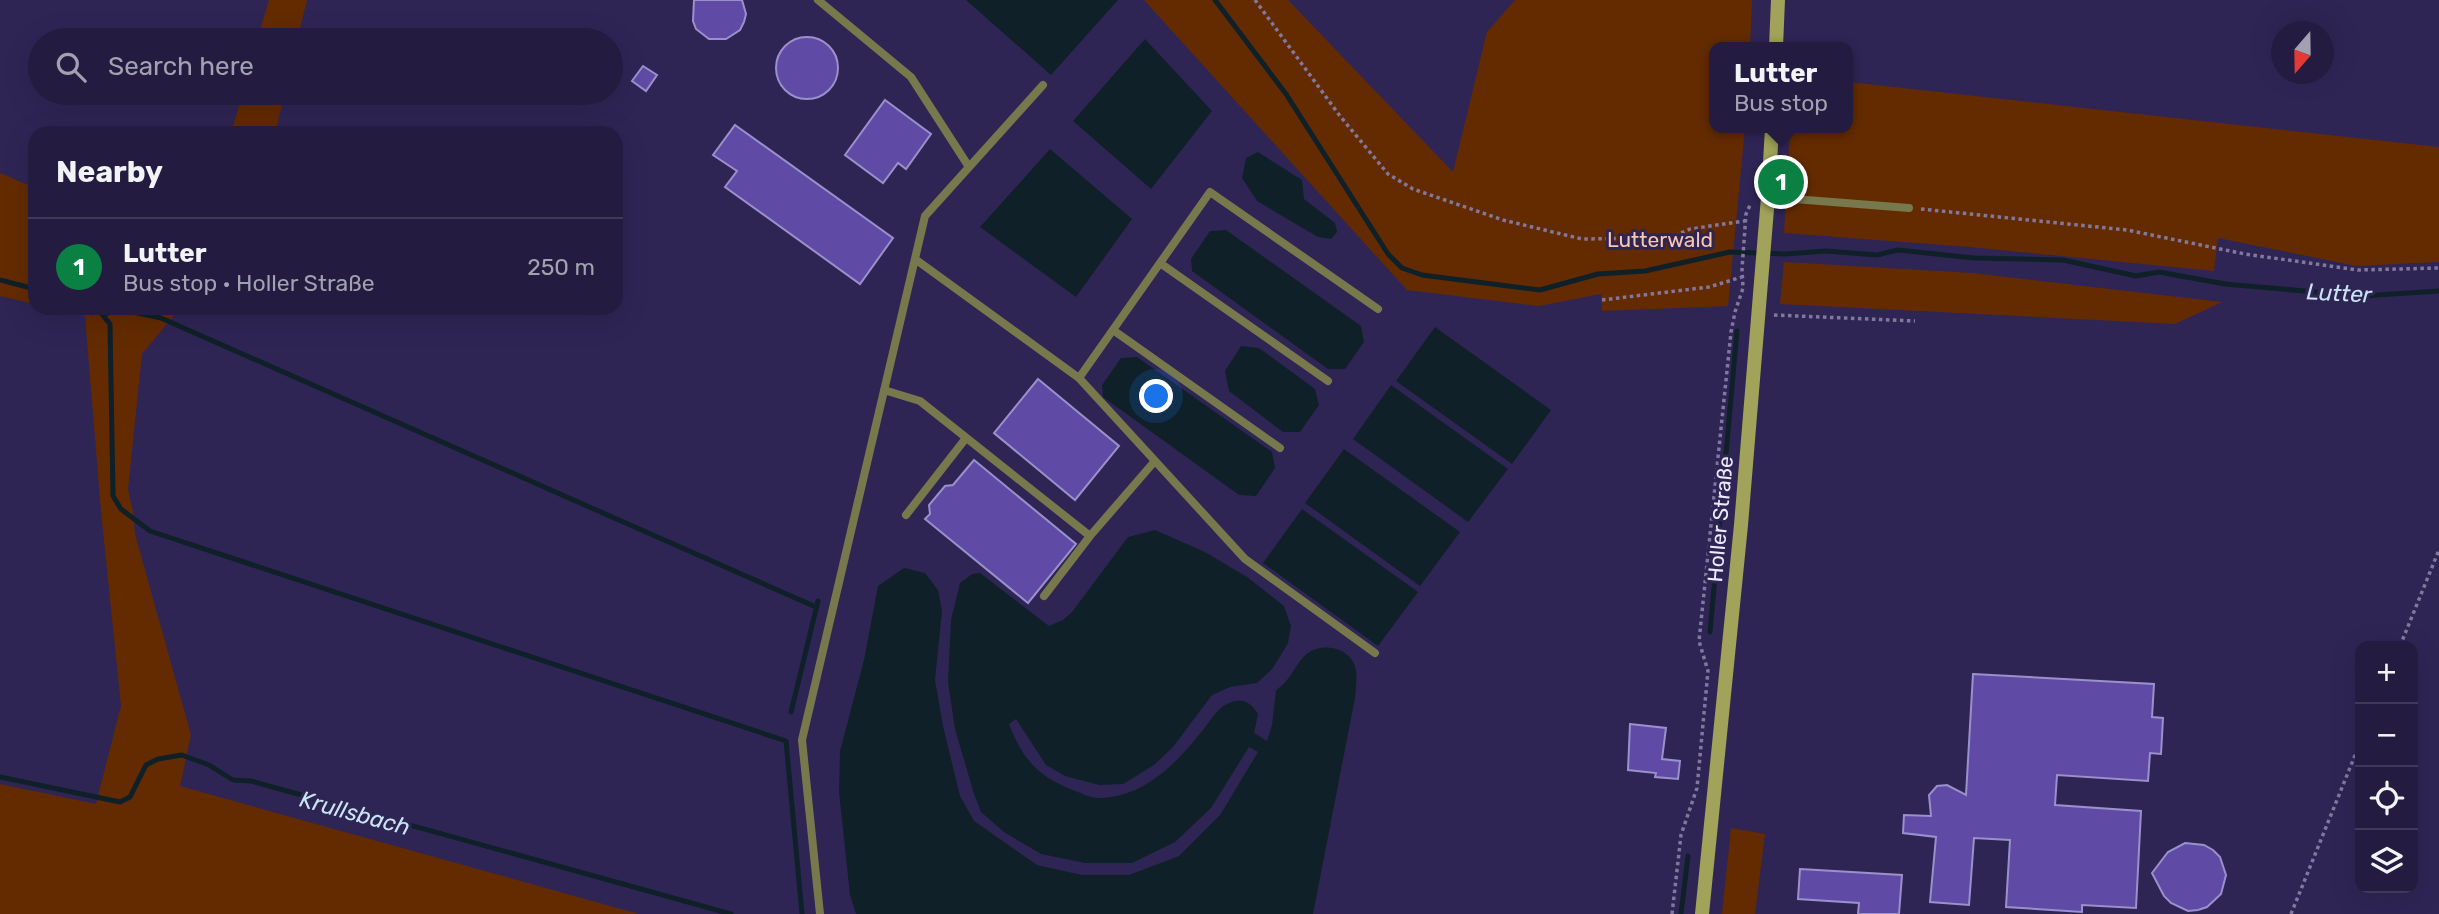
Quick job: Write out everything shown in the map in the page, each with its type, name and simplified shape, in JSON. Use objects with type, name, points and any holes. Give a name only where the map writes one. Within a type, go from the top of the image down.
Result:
[{"type":"street","points":[[1776,42],[1778,0]]},
{"type":"street","name":"Holler Straße","points":[[1702,914],[1736,579],[1766,232],[1772,133]]},
{"type":"lane","points":[[818,0],[911,77],[968,167]]},
{"type":"lane","points":[[820,914],[802,740],[925,216],[1043,85]]},
{"type":"lane","points":[[1079,378],[1210,192],[1378,309]]},
{"type":"lane","points":[[1768,197],[1909,208]]},
{"type":"lane","points":[[915,259],[1079,378],[1245,559],[1375,653]]},
{"type":"lane","points":[[1160,263],[1328,381]]},
{"type":"lane","points":[[1113,330],[1280,448]]},
{"type":"lane","points":[[884,390],[920,401],[1090,536]]},
{"type":"lane","points":[[906,515],[966,438]]},
{"type":"lane","points":[[1044,596],[1090,536],[1154,462]]},
{"type":"path","points":[[1255,0],[1340,116],[1388,174],[1413,189],[1503,220],[1582,239],[1670,238],[1690,229],[1745,221]]},
{"type":"path","points":[[1672,914],[1681,835],[1697,788],[1708,671],[1699,641],[1731,331],[1743,288],[1745,221],[1751,196]]},
{"type":"path","points":[[1909,208],[2127,230],[2245,254],[2358,270],[2439,268]]},
{"type":"path","points":[[1602,300],[1709,287],[1742,277]]},
{"type":"path","points":[[1759,314],[1915,321]]},
{"type":"path","points":[[2402,641],[2439,550]]},
{"type":"path","points":[[2291,914],[2355,755]]},
{"type":"green space","points":[[269,0],[307,0],[300,28],[261,28]]},
{"type":"green space","name":"Lutterwald","points":[[1144,0],[1288,0],[1453,172],[1487,32],[1515,0],[1752,0],[1750,42],[1709,42],[1709,133],[1745,133],[1728,306],[1602,311],[1601,294],[1539,306],[1407,290]]},
{"type":"green space","points":[[1853,83],[2439,147],[2439,262],[2357,266],[2218,238],[2214,271],[1969,247],[1784,233],[1790,133],[1853,133]]},
{"type":"green space","points":[[239,105],[282,105],[277,126],[233,126]]},
{"type":"green space","points":[[0,173],[28,185],[28,302],[0,296]]},
{"type":"green space","points":[[1784,262],[1972,273],[2222,302],[2175,324],[1780,304]]},
{"type":"green space","points":[[81,315],[174,315],[142,354],[128,489],[135,534],[191,735],[180,786],[639,914],[0,914],[0,784],[96,804],[121,706],[85,316]]},
{"type":"green space","points":[[1731,828],[1765,834],[1755,914],[1722,914]]},
{"type":"water","points":[[966,0],[1118,0],[1051,75]]},
{"type":"water","points":[[1145,39],[1212,111],[1151,189],[1073,121]]},
{"type":"water","points":[[1050,149],[1132,219],[1076,297],[980,227]]},
{"type":"water","points":[[1258,152],[1302,180],[1304,199],[1335,223],[1337,232],[1331,239],[1318,237],[1257,201],[1242,178],[1246,158]]},
{"type":"water","points":[[1226,230],[1361,326],[1364,342],[1345,369],[1328,369],[1192,271],[1191,259],[1210,231]]},
{"type":"water","points":[[1435,327],[1551,410],[1512,464],[1396,381]]},
{"type":"water","points":[[1241,346],[1259,348],[1315,389],[1319,405],[1300,432],[1283,432],[1229,391],[1225,371]]},
{"type":"water","points":[[1137,357],[1272,452],[1275,468],[1256,496],[1239,495],[1103,397],[1102,385],[1121,358]]},
{"type":"water","points":[[1391,385],[1508,469],[1468,522],[1353,439]]},
{"type":"water","points":[[1344,449],[1460,532],[1420,586],[1305,503]]},
{"type":"water","points":[[1302,509],[1418,592],[1378,646],[1263,563]]},
{"type":"water","points":[[1155,530],[1205,552],[1247,577],[1284,606],[1291,626],[1288,643],[1273,668],[1257,683],[1230,687],[1212,695],[1173,747],[1154,765],[1123,784],[1099,785],[1065,776],[1046,765],[1016,719],[1009,724],[1026,756],[1050,779],[1092,797],[1114,796],[1144,786],[1170,767],[1220,709],[1232,702],[1241,701],[1252,706],[1258,714],[1254,733],[1267,741],[1272,725],[1276,690],[1286,682],[1303,657],[1322,648],[1344,652],[1354,663],[1356,670],[1355,698],[1313,914],[856,914],[850,895],[839,792],[840,751],[864,660],[878,586],[904,568],[925,573],[938,590],[942,611],[935,680],[960,796],[974,821],[1037,865],[1082,875],[1129,875],[1179,856],[1220,815],[1258,752],[1249,747],[1211,808],[1175,842],[1132,863],[1085,863],[1041,854],[1004,832],[981,812],[955,729],[948,682],[951,620],[960,583],[972,574],[980,573],[1049,626],[1063,620],[1072,612],[1128,537]]},
{"type":"building","points":[[694,0],[742,0],[746,14],[740,30],[726,39],[709,39],[696,29],[693,21]]},
{"type":"building","points":[[801,37],[813,37],[829,46],[836,56],[836,80],[829,90],[813,99],[801,99],[790,94],[781,85],[776,74],[776,62],[781,51],[790,42]]},
{"type":"building","points":[[643,66],[657,75],[646,91],[632,81]]},
{"type":"building","points":[[885,100],[931,134],[906,169],[898,163],[883,183],[845,155]]},
{"type":"building","points":[[735,125],[893,238],[860,284],[725,187],[737,171],[713,155]]},
{"type":"building","points":[[1038,379],[1119,446],[1075,500],[994,433]]},
{"type":"building","points":[[974,460],[1076,544],[1028,603],[925,519],[930,514],[929,505],[945,486],[953,485]]},
{"type":"building","points":[[1973,674],[2154,684],[2152,717],[2163,718],[2161,754],[2150,753],[2148,781],[2057,775],[2055,805],[2141,811],[2136,908],[2082,905],[2082,912],[2006,907],[2010,840],[1974,838],[1969,905],[1930,902],[1936,837],[1903,833],[1904,815],[1931,816],[1929,795],[1937,786],[1947,785],[1966,795]]},
{"type":"building","points":[[1630,724],[1666,728],[1662,759],[1680,761],[1678,779],[1655,777],[1656,773],[1628,770]]},
{"type":"building","points":[[2185,843],[2204,845],[2213,850],[2220,857],[2226,875],[2221,894],[2207,907],[2198,910],[2188,911],[2171,903],[2164,896],[2152,873],[2168,852]]},
{"type":"building","points":[[1800,869],[1902,875],[1899,914],[1858,914],[1859,903],[1798,899]]},
{"type":"waterway","name":"Lutter","points":[[1215,0],[1286,94],[1388,254],[1402,268],[1422,275],[1540,290],[1598,274],[1645,271],[1730,252],[1785,254],[1826,251],[1877,255],[1898,250],[1974,258],[2063,260],[2136,276],[2159,272],[2225,284],[2361,296],[2439,291]]},
{"type":"waterway","points":[[0,280],[28,287]]},
{"type":"waterway","points":[[103,315],[110,324],[113,496],[121,509],[150,531],[786,741],[802,914]]},
{"type":"waterway","points":[[147,315],[161,318],[816,607]]},
{"type":"waterway","points":[[1710,632],[1737,331]]},
{"type":"waterway","points":[[791,712],[818,601]]},
{"type":"waterway","name":"Krullsbach","points":[[0,777],[120,802],[130,797],[146,765],[158,759],[182,755],[209,765],[233,780],[251,781],[731,914]]},
{"type":"waterway","points":[[1681,914],[1688,856]]},
{"type":"place","name":"Lutter","points":[[1781,182]]}]
